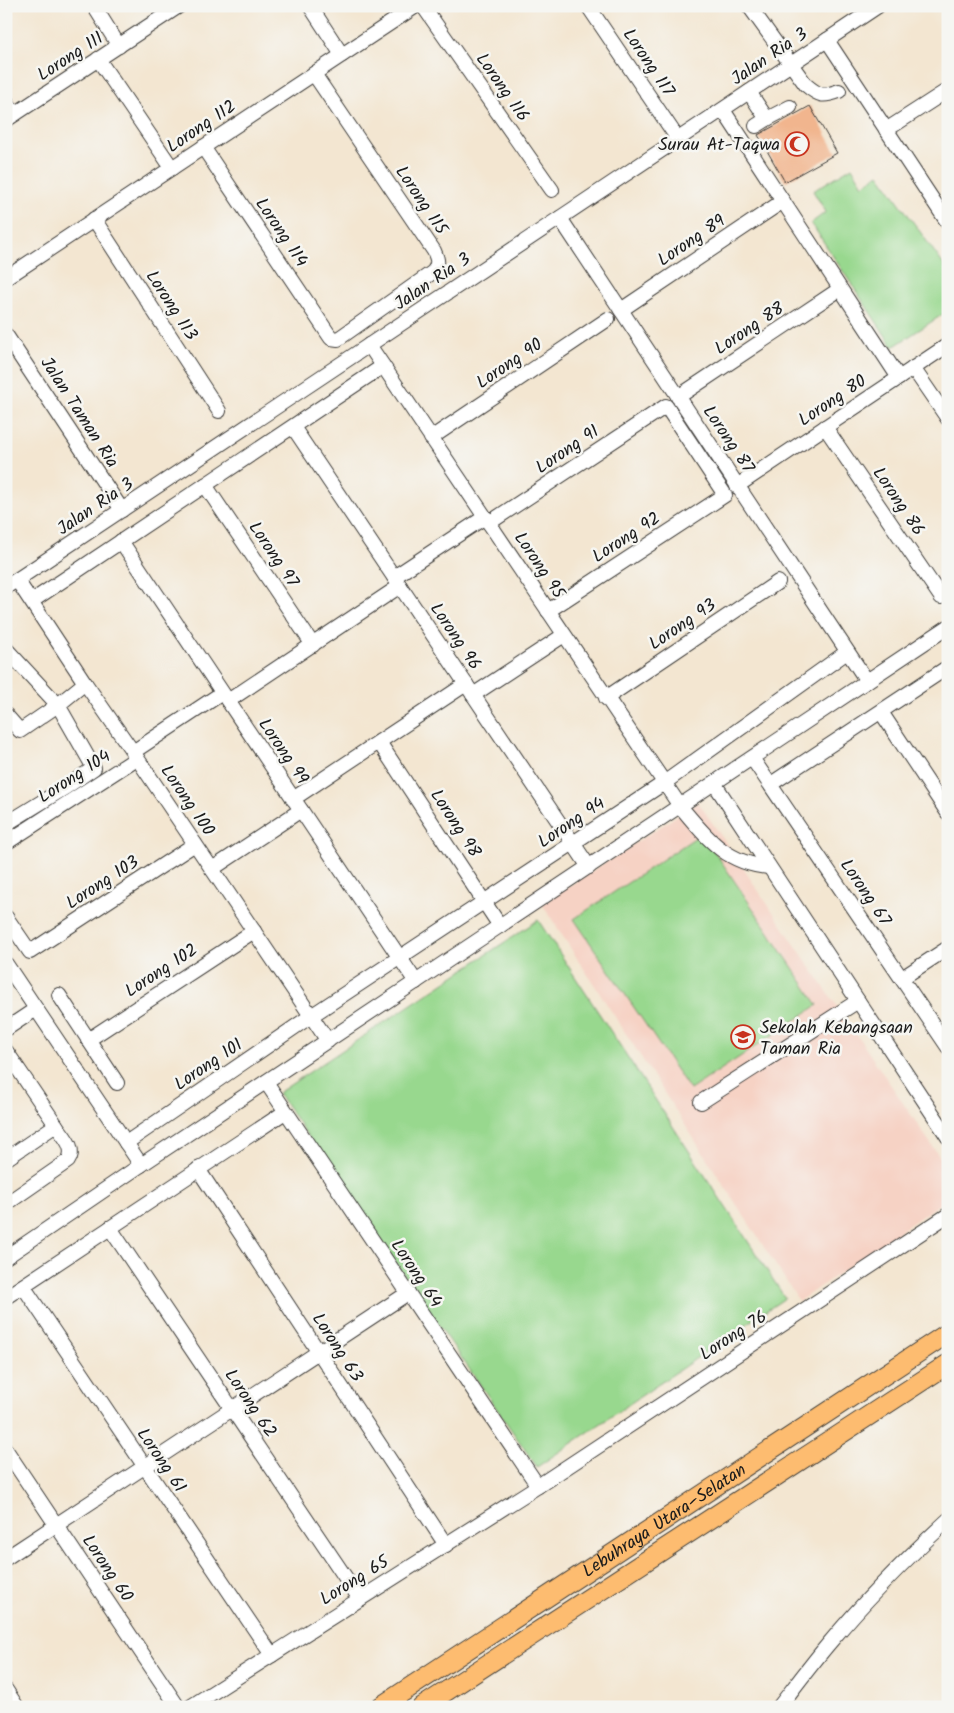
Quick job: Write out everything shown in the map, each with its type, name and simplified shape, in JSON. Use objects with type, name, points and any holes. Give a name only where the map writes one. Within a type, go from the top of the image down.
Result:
[{"type":"highway","name":"Lebuhraya Utara–Selatan","points":[[380,1707],[948,1333]]},
{"type":"highway","name":"Lebuhraya Utara–Selatan","points":[[422,1707],[948,1364]]},
{"type":"street","points":[[94,6],[119,46]]},
{"type":"street","name":"Lorong 111","points":[[10,117],[179,6]]},
{"type":"street","points":[[310,6],[342,55]]},
{"type":"street","name":"Lorong 112","points":[[6,278],[416,6]]},
{"type":"street","name":"Lorong 116","points":[[423,6],[552,190]]},
{"type":"street","name":"Lorong 117","points":[[588,6],[678,140]]},
{"type":"street","points":[[750,6],[806,85],[819,95],[827,95],[839,91]]},
{"type":"street","name":"Jalan Ria 3","points":[[12,583],[878,6]]},
{"type":"street","points":[[827,40],[947,219]]},
{"type":"street","points":[[98,59],[172,168]]},
{"type":"street","name":"Lorong 115","points":[[314,74],[434,251],[438,260],[438,266],[433,272],[338,338],[331,338]]},
{"type":"street","points":[[886,130],[948,90]]},
{"type":"street","points":[[749,92],[761,122],[790,107]]},
{"type":"street","points":[[6,101],[10,117]]},
{"type":"street","points":[[723,110],[898,378]]},
{"type":"street","name":"Lorong 114","points":[[203,148],[331,338]]},
{"type":"street","name":"Lorong 89","points":[[621,310],[783,201]]},
{"type":"street","name":"Lorong 87","points":[[560,218],[867,682]]},
{"type":"street","name":"Lorong 113","points":[[94,219],[219,411]]},
{"type":"street","name":"Lorong 88","points":[[678,397],[840,289]]},
{"type":"street","name":"Lorong 90","points":[[431,438],[608,319]]},
{"type":"street","name":"Jalan Taman Ria","points":[[6,335],[122,510]]},
{"type":"street","name":"Lorong 95","points":[[369,345],[680,806],[711,842],[725,853],[740,862],[756,866],[769,866]]},
{"type":"street","name":"Lorong 80","points":[[737,486],[948,345]]},
{"type":"street","points":[[32,601],[383,366]]},
{"type":"street","points":[[913,368],[948,419]]},
{"type":"street","name":"Lorong 91","points":[[313,645],[397,582],[487,520],[666,406],[725,495]]},
{"type":"street","name":"Lorong 96","points":[[293,427],[589,867]]},
{"type":"street","name":"Lorong 86","points":[[825,427],[942,597]]},
{"type":"street","name":"Lorong 97","points":[[205,485],[313,645]]},
{"type":"street","name":"Lorong 92","points":[[548,611],[725,495]]},
{"type":"street","name":"Lorong 99","points":[[120,541],[416,982]]},
{"type":"street","name":"Lorong 93","points":[[606,698],[778,582]]},
{"type":"street","name":"Lorong 100","points":[[12,583],[32,601],[85,683],[328,1041]]},
{"type":"street","points":[[6,1257],[948,627]]},
{"type":"street","points":[[212,869],[379,742],[564,635]]},
{"type":"street","name":"Lorong 104","points":[[6,843],[135,755],[225,697],[313,645]]},
{"type":"street","points":[[6,649],[58,706],[94,768],[6,824]]},
{"type":"street","name":"Lorong 94","points":[[311,1016],[664,783],[847,652]]},
{"type":"street","points":[[771,784],[948,667]]},
{"type":"street","points":[[6,715],[20,731],[58,706],[85,683]]},
{"type":"street","points":[[880,712],[948,813]]},
{"type":"street","name":"Lorong 98","points":[[379,742],[500,926]]},
{"type":"street","name":"Lorong 67","points":[[752,758],[948,1048]]},
{"type":"street","points":[[714,783],[948,1137]]},
{"type":"street","name":"Lorong 103","points":[[6,917],[30,952],[195,844]]},
{"type":"street","name":"Lorong 102","points":[[88,1040],[254,932]]},
{"type":"street","points":[[902,978],[948,948]]},
{"type":"street","points":[[6,964],[141,1165]]},
{"type":"street","points":[[59,995],[117,1084]]},
{"type":"street","points":[[701,1102],[858,1001]]},
{"type":"street","points":[[6,1029],[36,1009]]},
{"type":"street","name":"Lorong 101","points":[[126,1142],[311,1016]]},
{"type":"street","points":[[6,1051],[56,1124],[71,1148],[72,1153],[68,1161],[6,1204]]},
{"type":"street","name":"Lorong 64","points":[[266,1082],[538,1486]]},
{"type":"street","points":[[6,1297],[286,1112]]},
{"type":"street","points":[[6,1159],[56,1124]]},
{"type":"street","name":"Lorong 63","points":[[198,1169],[446,1545]]},
{"type":"street","name":"Lorong 76","points":[[538,1486],[948,1215]]},
{"type":"street","name":"Lorong 62","points":[[110,1228],[360,1599]]},
{"type":"street","name":"Lorong 61","points":[[22,1286],[272,1655]]},
{"type":"street","points":[[6,1558],[408,1293]]},
{"type":"street","name":"Lorong 60","points":[[6,1450],[178,1707]]},
{"type":"street","name":"Lorong 65","points":[[190,1707],[538,1486]]},
{"type":"street","points":[[779,1707],[846,1624],[903,1562],[948,1520]]},
{"type":"street","points":[[6,1690],[17,1707]]},
{"type":"shaded area","name":"Sekolah Kebangsaan Taman Ria","points":[[698,802],[948,1169],[948,1198],[799,1301],[542,904]]},
{"type":"green space","points":[[852,167],[863,185],[879,174],[948,271],[948,311],[893,347],[811,223],[826,212],[813,191]]},
{"type":"green space","points":[[702,833],[818,1005],[690,1090],[574,919]]},
{"type":"green space","points":[[538,920],[785,1298],[537,1467],[278,1093]]},
{"type":"building","name":"Surau At-Taqwa","points":[[810,106],[837,153],[785,182],[758,135]]},
{"type":"place","name":"Surau At-Taqwa","points":[[797,144]]},
{"type":"place","name":"Sekolah Kebangsaan Taman Ria","points":[[743,1037]]}]
